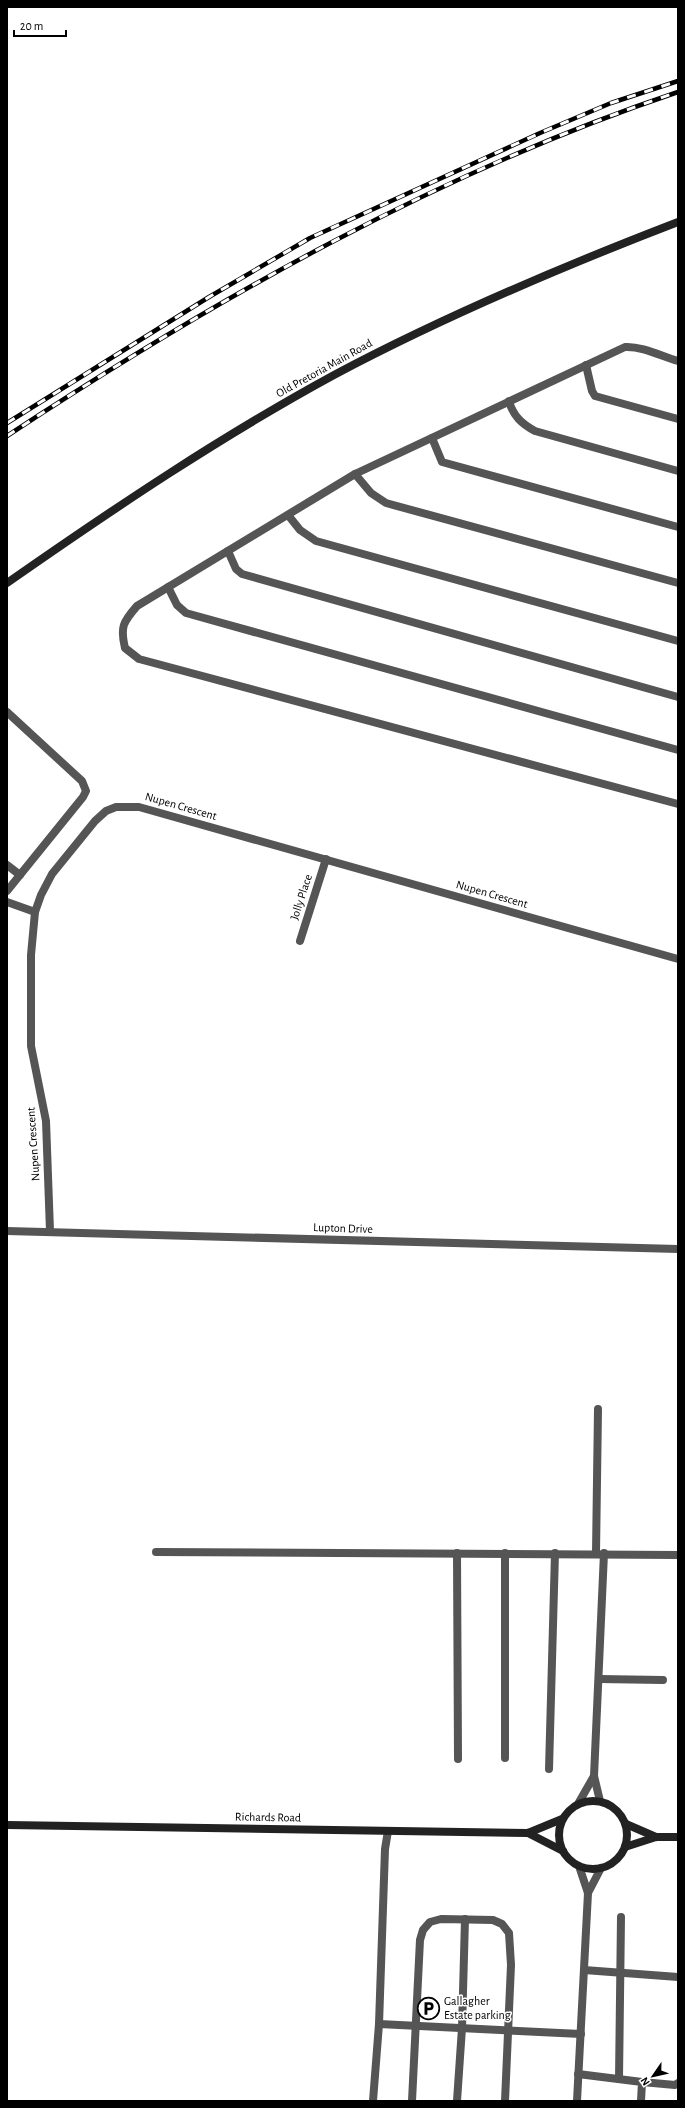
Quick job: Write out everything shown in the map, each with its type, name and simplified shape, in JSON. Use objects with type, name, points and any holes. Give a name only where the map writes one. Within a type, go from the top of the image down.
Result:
[{"type":"street","name":"Old Pretoria Main Road","points":[[7,583],[163,477],[248,425],[335,375],[488,300],[575,262],[678,222]]},
{"type":"street","points":[[678,360],[648,352],[638,346],[625,347],[355,474],[137,606],[124,620],[122,635],[125,648],[139,658],[678,804]]},
{"type":"street","points":[[586,365],[592,391],[596,396],[678,419]]},
{"type":"street","points":[[509,401],[514,414],[524,425],[535,431],[678,471]]},
{"type":"street","points":[[432,438],[442,462],[678,527]]},
{"type":"street","points":[[355,474],[371,493],[386,503],[678,583]]},
{"type":"street","points":[[288,515],[300,530],[316,541],[678,641]]},
{"type":"street","points":[[228,551],[236,569],[242,574],[678,697]]},
{"type":"street","points":[[168,587],[177,605],[186,613],[678,750]]},
{"type":"street","points":[[7,712],[82,781],[86,791],[83,797],[7,891]]},
{"type":"street","name":"Nupen Crescent","points":[[50,1231],[46,1122],[33,1061],[31,1035],[31,945],[35,912],[44,887],[66,854],[100,816],[111,808],[120,805],[139,806],[678,959]]},
{"type":"street","name":"Jolly Place","points":[[300,941],[326,859]]},
{"type":"street","points":[[7,864],[20,875]]},
{"type":"street","points":[[7,902],[35,912]]},
{"type":"street","name":"Lupton Drive","points":[[7,1231],[678,1249]]},
{"type":"street","points":[[598,1409],[600,1553],[599,1679],[594,1776],[600,1801]]},
{"type":"street","points":[[156,1552],[600,1553],[678,1555]]},
{"type":"street","points":[[457,1553],[458,1759]]},
{"type":"street","points":[[505,1553],[505,1758]]},
{"type":"street","points":[[549,1769],[556,1553]]},
{"type":"street","points":[[599,1679],[663,1680]]},
{"type":"street","points":[[578,1804],[594,1776]]},
{"type":"street","points":[[589,1800],[600,1801],[611,1806],[620,1814],[626,1824],[627,1836],[625,1847],[619,1857],[611,1864],[600,1868],[590,1869],[579,1866],[569,1860],[563,1851],[558,1834],[562,1819],[569,1810],[578,1804],[589,1800]]},
{"type":"street","name":"Richards Road","points":[[7,1825],[528,1833],[562,1819]]},
{"type":"street","points":[[626,1824],[656,1837]]},
{"type":"street","points":[[374,2101],[379,2024],[385,1849],[388,1831]]},
{"type":"street","name":"Richards Road","points":[[528,1833],[563,1851]]},
{"type":"street","points":[[625,1847],[656,1837],[678,1838]]},
{"type":"street","points":[[577,2101],[588,1893],[579,1866]]},
{"type":"street","points":[[588,1893],[600,1868]]},
{"type":"street","points":[[619,2079],[619,1972],[621,1917]]},
{"type":"street","points":[[412,2101],[420,1940],[423,1930],[430,1922],[441,1919],[493,1920],[502,1924],[508,1932],[511,1965],[505,2101]]},
{"type":"street","points":[[457,2101],[462,2028],[465,1919]]},
{"type":"street","points":[[584,1970],[678,1977]]},
{"type":"street","points":[[379,2024],[416,2027],[509,2029],[581,2034]]},
{"type":"street","points":[[578,2074],[675,2085],[678,2082]]},
{"type":"street","points":[[641,2101],[642,2082]]},
{"type":"railway","points":[[7,423],[209,297],[310,238],[540,133],[611,103],[678,81]]},
{"type":"railway","points":[[7,436],[167,335],[332,242],[416,200],[502,160],[589,124],[678,92]]},
{"type":"place","name":"Gallagher Estate parking","points":[[429,2008]]}]
